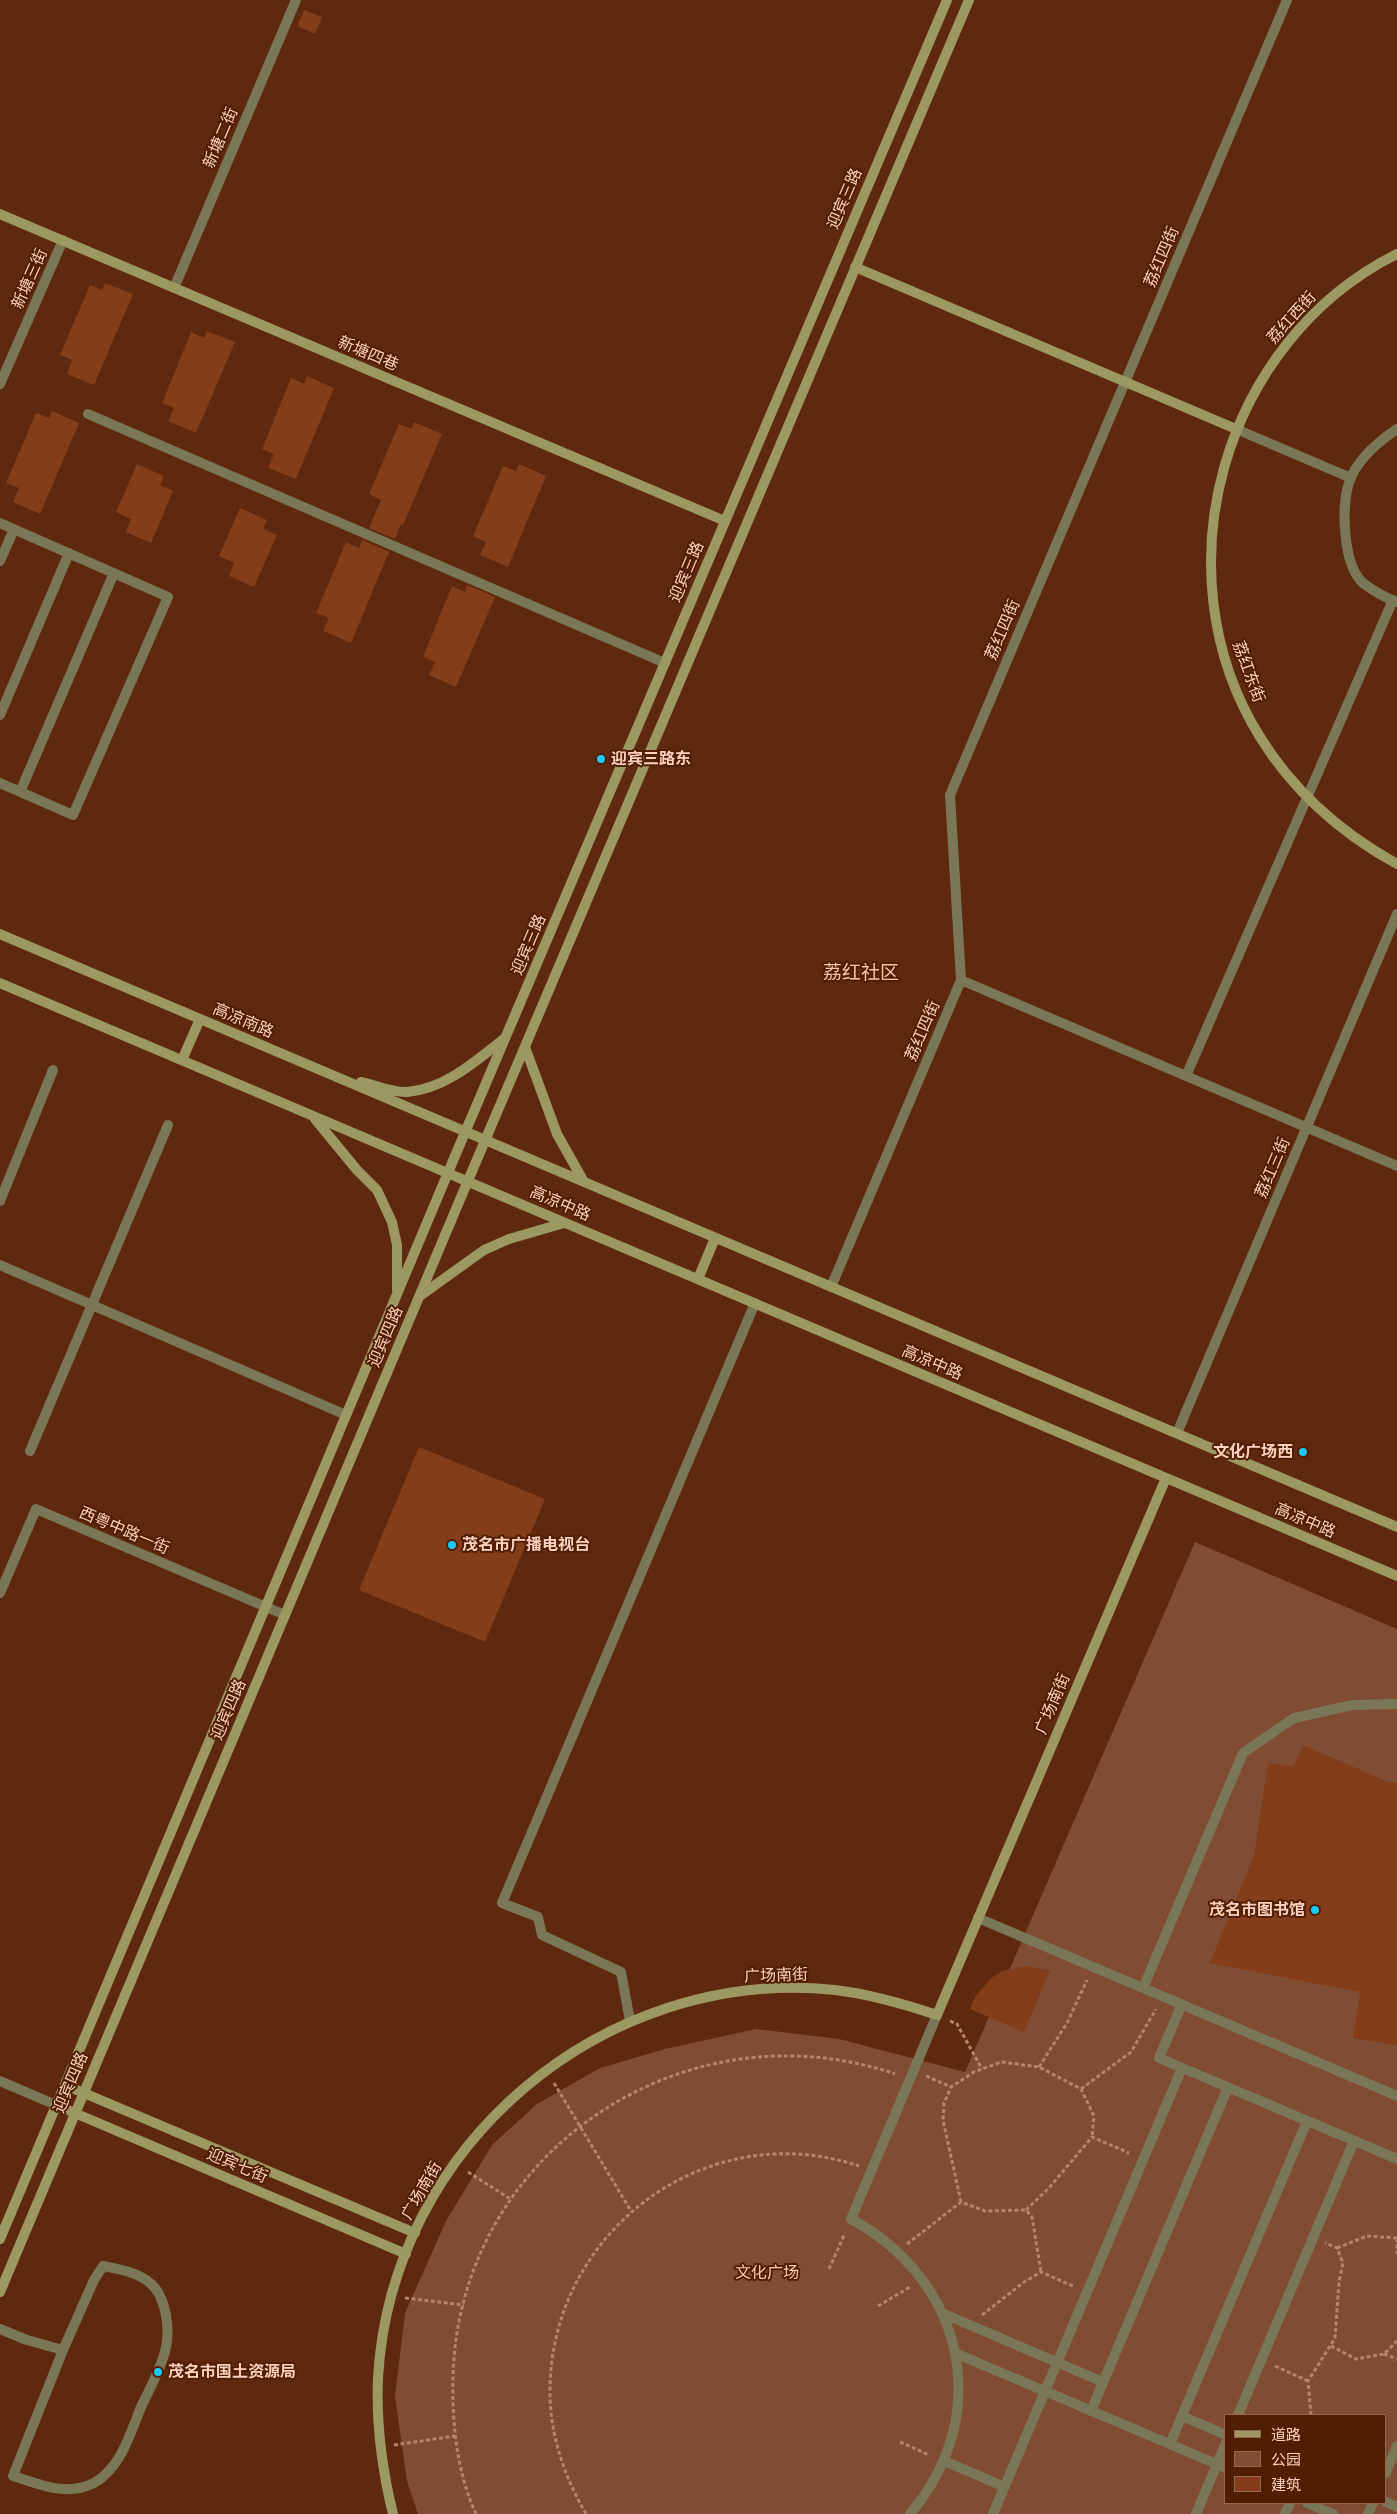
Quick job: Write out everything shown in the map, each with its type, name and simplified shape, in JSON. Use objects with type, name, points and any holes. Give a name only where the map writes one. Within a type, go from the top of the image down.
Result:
[{"type":"main road","name":"迎宾三路","points":[[455,1156],[470,1133],[506,1038],[947,0]]},
{"type":"main road","points":[[485,1140],[968,0]]},
{"type":"main road","name":"新塘四巷","points":[[0,214],[725,522]]},
{"type":"main road","name":"荔红西街","points":[[1236,429],[1266,371],[1307,320],[1356,278],[1397,254]]},
{"type":"main road","points":[[855,267],[1236,429]]},
{"type":"main road","name":"荔红东街","points":[[1236,429],[1221,474],[1212,522],[1210,554],[1215,618],[1224,656],[1244,709],[1278,763],[1307,798],[1344,831],[1397,864]]},
{"type":"main road","name":"高凉南路","points":[[0,934],[470,1133]]},
{"type":"main road","points":[[0,983],[452,1175]]},
{"type":"main road","points":[[182,1060],[200,1019]]},
{"type":"main road","points":[[334,1076],[406,1092],[426,1088],[459,1074],[506,1038]]},
{"type":"main road","points":[[525,1046],[557,1134],[584,1182]]},
{"type":"main road","points":[[313,1116],[377,1190],[392,1222],[397,1245],[397,1296]]},
{"type":"main road","name":"高凉中路","points":[[470,1133],[1397,1527]]},
{"type":"main road","name":"迎宾四路","points":[[0,2292],[485,1140]]},
{"type":"main road","name":"迎宾四路","points":[[0,2239],[346,1415],[452,1175],[455,1156]]},
{"type":"main road","name":"高凉中路","points":[[452,1175],[1397,1576]]},
{"type":"main road","points":[[419,1297],[484,1250],[509,1239],[564,1223]]},
{"type":"main road","points":[[698,1279],[715,1238]]},
{"type":"main road","name":"广场南街","points":[[393,2514],[380,2447],[378,2377],[382,2342],[392,2296],[414,2233],[427,2208],[455,2164],[488,2122],[512,2097],[546,2070],[598,2036],[630,2022],[696,1999],[731,1993],[783,1989],[836,1990],[870,1996],[937,2015],[1166,1478]]},
{"type":"main road","points":[[65,2085],[414,2233]]},
{"type":"main road","name":"迎宾七街","points":[[56,2105],[406,2254]]},
{"type":"street","name":"新塘二街","points":[[174,288],[296,0]]},
{"type":"street","name":"荔红四街","points":[[831,1286],[961,980],[950,795],[1287,0]]},
{"type":"street","name":"新塘三街","points":[[0,384],[63,240]]},
{"type":"street","points":[[88,414],[665,663]]},
{"type":"street","points":[[1236,429],[1351,478]]},
{"type":"street","points":[[1186,1076],[1395,601],[1363,582],[1355,570],[1343,515],[1351,478],[1378,442],[1397,429]]},
{"type":"street","points":[[0,523],[168,597],[73,815],[0,783]]},
{"type":"street","points":[[0,561],[14,529]]},
{"type":"street","points":[[0,715],[69,554]]},
{"type":"street","points":[[20,792],[114,573]]},
{"type":"street","name":"荔红三街","points":[[1177,1433],[1397,914]]},
{"type":"street","points":[[961,980],[1397,1166]]},
{"type":"street","points":[[0,1201],[54,1070]]},
{"type":"street","points":[[30,1451],[168,1125]]},
{"type":"street","points":[[0,1265],[346,1415]]},
{"type":"street","points":[[630,2022],[620,1972],[542,1934],[538,1917],[502,1903],[755,1304]]},
{"type":"street","name":"西粤中路一街","points":[[0,1593],[36,1510],[285,1615]]},
{"type":"street","points":[[1143,1988],[1243,1753],[1294,1718],[1352,1705],[1397,1704]]},
{"type":"street","points":[[978,1918],[1397,2096]]},
{"type":"street","points":[[1182,2004],[1159,2058],[1397,2159]]},
{"type":"street","points":[[910,2514],[934,2481],[944,2461],[957,2414],[958,2390],[955,2353],[942,2314],[923,2278],[898,2251],[872,2230],[851,2219],[937,2015]]},
{"type":"street","points":[[993,2514],[1182,2068]]},
{"type":"street","points":[[0,2081],[56,2105]]},
{"type":"street","points":[[1091,2411],[1228,2087]]},
{"type":"street","points":[[1170,2444],[1307,2121]]},
{"type":"street","points":[[1238,2414],[1354,2141]]},
{"type":"street","points":[[103,2266],[133,2274],[150,2283],[160,2299],[168,2324],[166,2348],[115,2466],[94,2483],[72,2489],[53,2489],[12,2476],[63,2350],[94,2280],[103,2266]]},
{"type":"street","points":[[942,2314],[1103,2382]]},
{"type":"street","points":[[0,2329],[28,2340],[63,2350]]},
{"type":"street","points":[[955,2353],[1221,2466]]},
{"type":"street","points":[[1182,2416],[1224,2433]]},
{"type":"street","points":[[1387,2471],[1397,2446]]},
{"type":"street","points":[[1196,2514],[1221,2466],[1224,2453]]},
{"type":"street","points":[[944,2461],[1005,2487]]},
{"type":"street","points":[[1309,2504],[1334,2514]]},
{"type":"path","points":[[1039,2066],[1067,2023],[1093,1966]]},
{"type":"path","points":[[1081,2089],[1131,2052],[1164,1997]]},
{"type":"path","points":[[937,2015],[957,2024],[982,2069]]},
{"type":"path","points":[[476,2514],[462,2473],[455,2436],[452,2399],[453,2362],[464,2305],[481,2254],[512,2200],[541,2162],[580,2127],[627,2095],[660,2080],[694,2068],[730,2060],[766,2055],[802,2055],[838,2059],[912,2075],[950,2087]]},
{"type":"path","points":[[1001,2062],[1039,2066],[1081,2089],[1094,2116],[1092,2137],[1049,2188],[1026,2210],[985,2211],[961,2202],[943,2120],[944,2103],[950,2087],[982,2069],[1001,2062]]},
{"type":"path","points":[[546,2070],[631,2211]]},
{"type":"path","points":[[1092,2137],[1144,2159]]},
{"type":"path","points":[[586,2514],[565,2473],[553,2422],[550,2396],[555,2344],[571,2294],[582,2271],[607,2236],[631,2211],[651,2196],[696,2171],[746,2157],[771,2154],[814,2155],[848,2162],[872,2170]]},
{"type":"path","points":[[455,2164],[512,2200]]},
{"type":"path","points":[[898,2251],[961,2202]]},
{"type":"path","points":[[1026,2210],[1032,2217],[1041,2272]]},
{"type":"path","points":[[829,2269],[851,2219]]},
{"type":"path","points":[[1337,2248],[1367,2236],[1397,2238],[1397,2254]]},
{"type":"path","points":[[1311,2414],[1308,2381],[1335,2338],[1339,2282],[1343,2264],[1337,2248],[1313,2237]]},
{"type":"path","points":[[1041,2272],[1087,2293]]},
{"type":"path","points":[[970,2326],[1024,2282],[1041,2272]]},
{"type":"path","points":[[878,2306],[923,2278]]},
{"type":"path","points":[[392,2296],[464,2305]]},
{"type":"path","points":[[1384,2354],[1397,2341]]},
{"type":"path","points":[[1331,2346],[1356,2359],[1384,2354],[1397,2359]]},
{"type":"path","points":[[1261,2360],[1308,2381]]},
{"type":"path","points":[[380,2447],[455,2436]]},
{"type":"path","points":[[900,2442],[944,2461]]},
{"type":"green space","name":"文化广场","points":[[1195,1542],[1397,1629],[1397,2514],[418,2514],[407,2481],[395,2396],[405,2313],[446,2221],[492,2145],[537,2104],[600,2068],[665,2049],[756,2029],[839,2039],[965,2072]]},
{"type":"building","points":[[304,10],[322,17],[315,34],[297,26]]},
{"type":"building","points":[[105,283],[133,294],[94,385],[67,374],[72,360],[60,355],[90,285],[102,290]]},
{"type":"building","points":[[207,331],[235,342],[196,433],[168,421],[174,408],[162,403],[191,332],[204,338]]},
{"type":"building","points":[[307,376],[334,388],[296,479],[268,468],[274,454],[262,449],[291,378],[304,384]]},
{"type":"building","points":[[52,411],[79,423],[40,514],[13,502],[19,488],[6,483],[36,413],[49,418]]},
{"type":"building","points":[[414,422],[442,434],[403,525],[401,524],[395,539],[369,528],[381,500],[369,494],[399,424],[411,429]]},
{"type":"building","points":[[137,464],[164,476],[160,485],[173,491],[151,543],[126,532],[131,519],[116,512]]},
{"type":"building","points":[[519,464],[546,476],[508,567],[480,555],[486,542],[473,536],[503,466],[516,471]]},
{"type":"building","points":[[240,508],[267,520],[263,529],[277,535],[254,587],[229,576],[234,563],[219,556]]},
{"type":"building","points":[[362,540],[389,552],[351,643],[323,631],[329,618],[316,613],[346,542],[359,548]]},
{"type":"building","points":[[467,585],[495,597],[456,687],[429,675],[435,662],[423,657],[452,586],[465,592]]},
{"type":"building","name":"茂名市广播电视台","points":[[419,1447],[545,1499],[485,1642],[359,1590]]},
{"type":"building","name":"茂名市图书馆","points":[[1303,1745],[1388,1782],[1397,1783],[1397,2045],[1353,2038],[1360,1992],[1210,1963],[1254,1856],[1268,1763],[1293,1766]]},
{"type":"building","points":[[1026,1966],[1050,1970],[1024,2032],[970,2009],[975,1997],[991,1978],[1003,1971]]},
{"type":"place","name":"迎宾三路东","points":[[601,759]]},
{"type":"place","name":"文化广场西","points":[[1303,1452]]},
{"type":"place","name":"茂名市广播电视台","points":[[452,1545]]},
{"type":"place","name":"茂名市图书馆","points":[[1315,1910]]},
{"type":"place","name":"茂名市国土资源局","points":[[158,2372]]},
{"type":"district","name":"荔红社区","points":[[861,974]]}]
